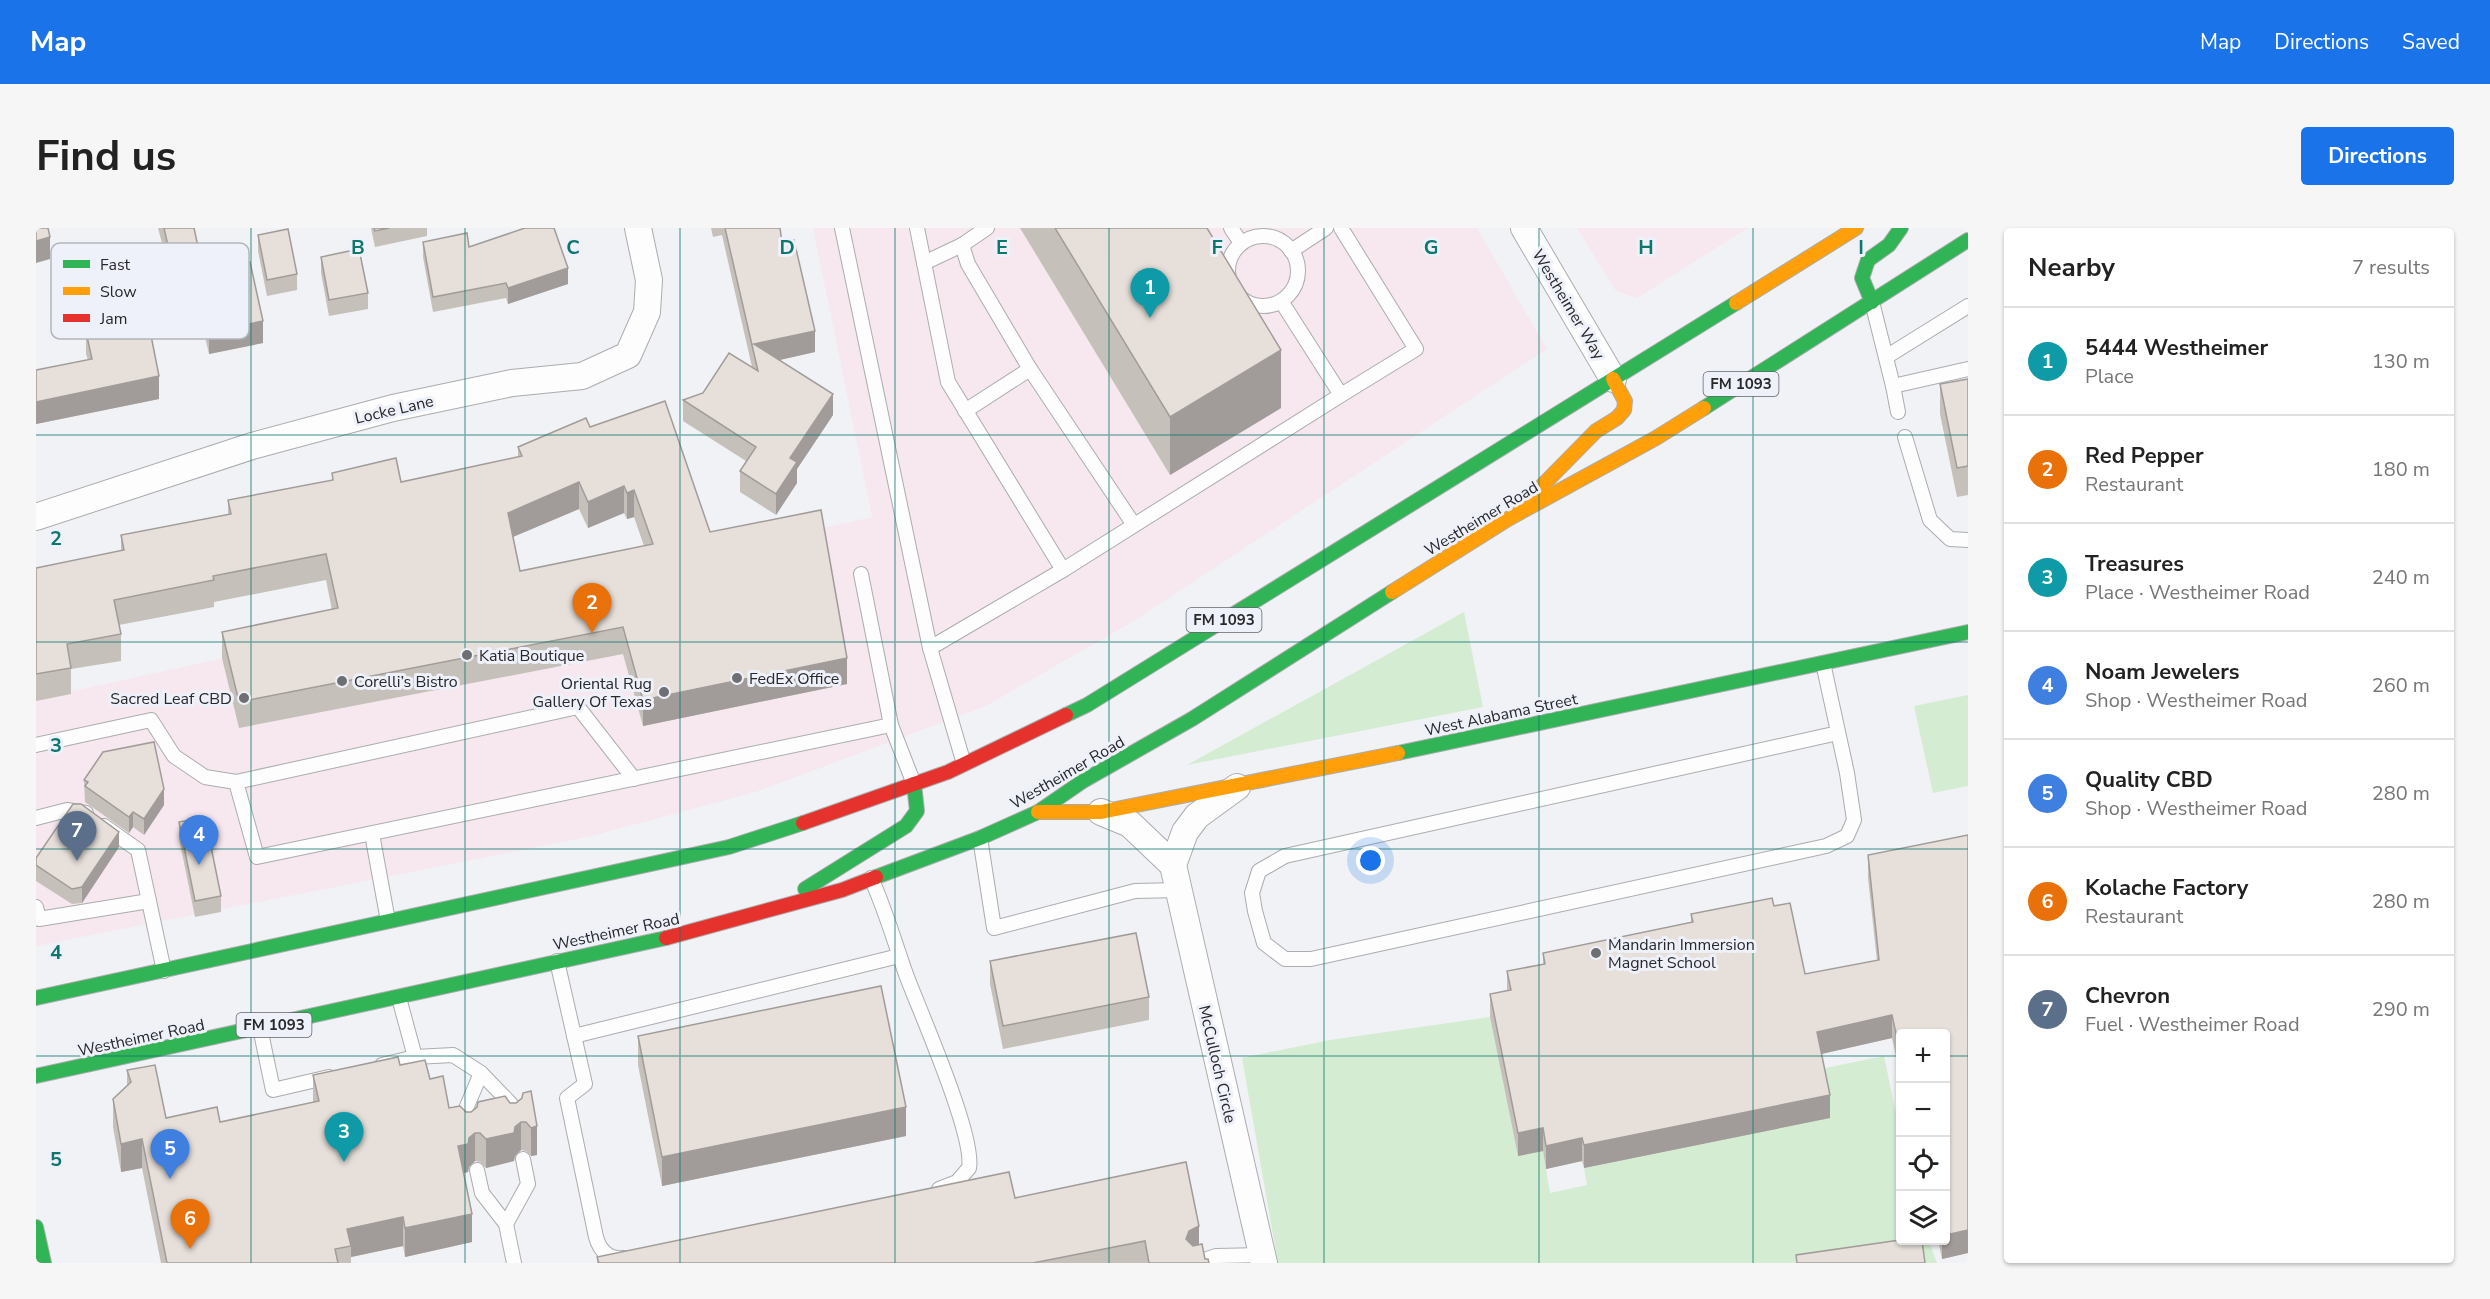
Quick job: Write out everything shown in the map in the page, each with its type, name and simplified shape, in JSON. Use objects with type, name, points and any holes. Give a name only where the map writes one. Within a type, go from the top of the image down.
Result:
[{"type":"main road","name":"FM 1093","points":[[36,999],[729,847],[859,805],[964,764],[1086,705],[1856,228]]},
{"type":"main road","points":[[1872,302],[1862,278],[1868,260],[1889,245],[1901,228]]},
{"type":"main road","name":"Westheimer Road","points":[[36,1076],[692,932],[842,890],[980,838],[1038,812],[1083,781],[1192,719],[1508,519],[1656,438],[1963,243]]},
{"type":"main road","points":[[1508,519],[1596,431],[1617,418],[1624,410],[1625,401],[1613,380]]},
{"type":"main road","name":"West Alabama Street","points":[[1038,812],[1101,812],[1968,632]]},
{"type":"main road","points":[[776,908],[906,826],[917,811],[914,784]]},
{"type":"main road","points":[[36,1227],[44,1263]]},
{"type":"street","name":"Locke Lane","points":[[36,517],[263,443],[393,408],[512,383],[582,376],[628,355],[647,312],[649,280],[638,228]]},
{"type":"street","name":"Westheimer Way","points":[[1524,228],[1613,380]]},
{"type":"street","points":[[1101,812],[1130,824],[1173,865],[1185,832],[1197,816],[1240,784]]},
{"type":"street","name":"McCulloch Circle","points":[[1173,865],[1263,1259]]},
{"type":"lane","points":[[842,228],[930,648],[964,764]]},
{"type":"lane","points":[[917,228],[948,382],[1063,570]]},
{"type":"lane","points":[[924,263],[962,245],[987,228]]},
{"type":"lane","points":[[1231,228],[1241,243]]},
{"type":"lane","points":[[1291,251],[1326,228]]},
{"type":"lane","points":[[930,648],[1063,570],[1416,349],[1341,228]]},
{"type":"lane","points":[[1262,236],[1283,243],[1291,251],[1296,261],[1296,282],[1281,301],[1270,305],[1247,303],[1230,286],[1227,275],[1228,263],[1233,252],[1241,243],[1262,236]]},
{"type":"lane","points":[[1963,243],[1968,258]]},
{"type":"lane","points":[[962,245],[968,264],[1030,369],[1134,525]]},
{"type":"lane","points":[[1281,301],[1341,395]]},
{"type":"lane","points":[[1872,302],[1898,412]]},
{"type":"lane","points":[[1886,357],[1968,306]]},
{"type":"lane","points":[[965,411],[1030,369]]},
{"type":"lane","points":[[1893,386],[1968,369]]},
{"type":"lane","points":[[1905,437],[1930,520],[1950,539],[1968,540]]},
{"type":"lane","points":[[861,574],[891,725],[914,784]]},
{"type":"lane","points":[[1823,663],[1838,733],[1854,820],[1847,836],[1826,846],[1311,959],[1285,959],[1264,943],[1252,893],[1259,871],[1285,856],[1838,733]]},
{"type":"lane","points":[[36,745],[151,720],[174,756],[205,777],[236,782],[579,707],[634,779]]},
{"type":"lane","points":[[236,782],[258,858],[891,725]]},
{"type":"lane","points":[[36,819],[67,810],[84,811],[138,850],[164,970]]},
{"type":"lane","points":[[372,834],[388,921]]},
{"type":"lane","points":[[980,838],[994,928],[1134,891],[1179,890]]},
{"type":"lane","points":[[871,878],[887,914],[899,956],[965,1131],[970,1164],[967,1172],[957,1182],[925,1193]]},
{"type":"lane","points":[[36,907],[39,919],[149,901]]},
{"type":"lane","points":[[574,1036],[899,956]]},
{"type":"lane","points":[[557,961],[585,1084],[567,1098],[598,1244],[606,1254],[619,1259],[638,1256]]},
{"type":"lane","points":[[399,998],[416,1057]]},
{"type":"lane","points":[[260,1028],[273,1090],[339,1075]]},
{"type":"lane","points":[[372,1067],[416,1057],[453,1056],[481,1073],[511,1104],[514,1123]]},
{"type":"lane","points":[[469,1132],[465,1111],[481,1073]]},
{"type":"lane","points":[[506,1224],[528,1184],[523,1159]]},
{"type":"lane","points":[[477,1170],[482,1193],[506,1224],[514,1263]]},
{"type":"lane","points":[[1195,1263],[1216,1256],[1263,1259]]},
{"type":"shaded area","points":[[813,228],[1477,228],[1547,349],[1134,621],[986,706],[756,792],[588,837],[36,946],[36,699],[872,517]]},
{"type":"shaded area","points":[[1577,228],[1748,228],[1637,298],[1616,291]]},
{"type":"green space","points":[[1464,612],[1483,707],[1187,765]]},
{"type":"green space","points":[[1968,695],[1968,786],[1933,793],[1914,706]]},
{"type":"green space","points":[[1490,1017],[1518,1155],[1543,1151],[1550,1193],[1587,1185],[1584,1168],[1829,1118],[1820,1069],[1884,1056],[1896,1114],[1896,1245],[1930,1245],[1937,1263],[1278,1263],[1242,1058],[1330,1040]]},
{"type":"building","points":[[36,228],[48,228],[50,237],[36,241]]},
{"type":"building","points":[[164,228],[194,228],[197,243],[167,243]]},
{"type":"building","points":[[525,228],[554,228],[568,268],[508,288],[506,283],[433,297],[423,242],[467,233],[469,247]]},
{"type":"building","points":[[725,228],[780,228],[782,243],[794,240],[815,331],[754,344],[833,394],[790,458],[797,462],[776,494],[740,471],[756,447],[683,400],[703,393],[729,353],[758,371]]},
{"type":"building","points":[[1055,228],[1207,228],[1281,350],[1170,417]]},
{"type":"building","points":[[288,229],[297,274],[267,280],[258,235]]},
{"type":"building","points":[[359,249],[368,293],[329,300],[321,257]]},
{"type":"building","points":[[249,262],[250,262],[263,321],[249,324]]},
{"type":"building","points":[[88,339],[152,339],[159,376],[36,402],[36,370],[92,359]]},
{"type":"building","points":[[1968,379],[1968,466],[1957,468],[1940,384]]},
{"type":"building","points":[[665,401],[710,532],[821,510],[847,658],[643,700],[623,627],[239,702],[222,632],[338,608],[326,554],[213,576],[214,580],[114,600],[121,634],[67,644],[71,668],[36,674],[36,568],[124,550],[121,535],[231,514],[228,500],[333,480],[332,473],[396,458],[401,482],[522,456],[518,447],[586,418],[590,427]],"holes":[[[579,482],[588,502],[624,486],[627,493],[634,490],[653,544],[520,571],[508,513]]]},
{"type":"building","points":[[154,742],[164,789],[144,819],[133,812],[129,817],[85,786],[88,782],[84,780],[103,752]]},
{"type":"building","points":[[73,804],[81,804],[119,832],[82,887],[72,889],[36,865],[36,858]]},
{"type":"building","points":[[205,817],[221,896],[195,901],[179,822]]},
{"type":"building","points":[[1968,835],[1968,1230],[1950,1234],[1950,1029],[1896,1029],[1896,1034],[1892,1015],[1817,1032],[1830,1095],[1584,1145],[1582,1138],[1546,1146],[1543,1128],[1518,1133],[1490,994],[1511,990],[1507,971],[1545,964],[1543,953],[1693,922],[1691,914],[1772,898],[1774,906],[1790,903],[1805,974],[1879,960],[1868,855]]},
{"type":"building","points":[[1136,933],[1149,997],[1003,1026],[990,961]]},
{"type":"building","points":[[881,986],[906,1107],[662,1157],[638,1036]]},
{"type":"building","points":[[398,1057],[400,1065],[425,1060],[430,1079],[443,1076],[449,1108],[460,1106],[466,1112],[471,1112],[477,1107],[478,1102],[505,1096],[510,1103],[516,1103],[522,1098],[523,1093],[531,1091],[537,1126],[531,1128],[526,1122],[521,1122],[515,1127],[514,1133],[486,1139],[480,1133],[475,1133],[469,1138],[468,1144],[458,1146],[472,1214],[405,1228],[403,1217],[347,1229],[351,1246],[335,1249],[338,1263],[167,1263],[142,1139],[121,1144],[113,1099],[131,1082],[127,1070],[155,1065],[166,1118],[217,1107],[220,1122],[319,1101],[313,1075]]},
{"type":"building","points":[[1186,1162],[1199,1226],[1189,1231],[1186,1239],[1193,1246],[1202,1244],[1205,1259],[1208,1259],[1209,1263],[1149,1263],[1145,1241],[1033,1263],[599,1263],[597,1257],[1009,1172],[1015,1198]]},
{"type":"building","points":[[1896,1241],[1896,1245],[1923,1245],[1925,1263],[1797,1263],[1796,1255]]},
{"type":"traffic: fast","points":[[1872,302],[1862,278],[1868,260],[1889,245],[1901,228]]},
{"type":"traffic: fast","points":[[1704,408],[1968,240]]},
{"type":"traffic: fast","points":[[1066,715],[1087,705],[1736,303]]},
{"type":"traffic: fast","points":[[876,877],[980,838],[1038,812],[1083,781],[1192,719],[1392,592]]},
{"type":"traffic: fast","points":[[1398,753],[1968,632]]},
{"type":"traffic: fast","points":[[805,889],[906,826],[917,811],[914,784]]},
{"type":"traffic: fast","points":[[36,998],[729,847],[803,823]]},
{"type":"traffic: fast","points":[[36,1076],[666,938]]},
{"type":"traffic: fast","points":[[36,1227],[44,1263]]},
{"type":"traffic: slow","points":[[1736,303],[1856,228]]},
{"type":"traffic: slow","points":[[1535,493],[1596,431],[1617,418],[1624,410],[1625,401],[1613,379]]},
{"type":"traffic: slow","points":[[1392,592],[1508,519],[1656,438],[1704,408]]},
{"type":"traffic: slow","points":[[1038,812],[1101,812],[1398,753]]},
{"type":"traffic: jam","points":[[803,823],[948,772],[1066,715]]},
{"type":"traffic: jam","points":[[666,938],[842,890],[876,877]]},
{"type":"place","name":"5444 Westheimer","points":[[1150,318]]},
{"type":"place","name":"Red Pepper","points":[[592,633]]},
{"type":"place","name":"Katia Boutique","points":[[467,655]]},
{"type":"place","name":"FedEx Office","points":[[737,678]]},
{"type":"place","name":"Corelli’s Bistro","points":[[342,681]]},
{"type":"place","name":"Oriental Rug Gallery Of Texas","points":[[664,692]]},
{"type":"place","name":"Sacred Leaf CBD","points":[[244,698]]},
{"type":"place","name":"Chevron","points":[[77,861]]},
{"type":"place","name":"Noam Jewelers","points":[[199,865]]},
{"type":"place","name":"Mandarin Immersion Magnet School","points":[[1596,953]]},
{"type":"place","name":"Treasures","points":[[344,1162]]},
{"type":"place","name":"Quality CBD","points":[[170,1179]]},
{"type":"place","name":"Kolache Factory","points":[[190,1249]]}]
